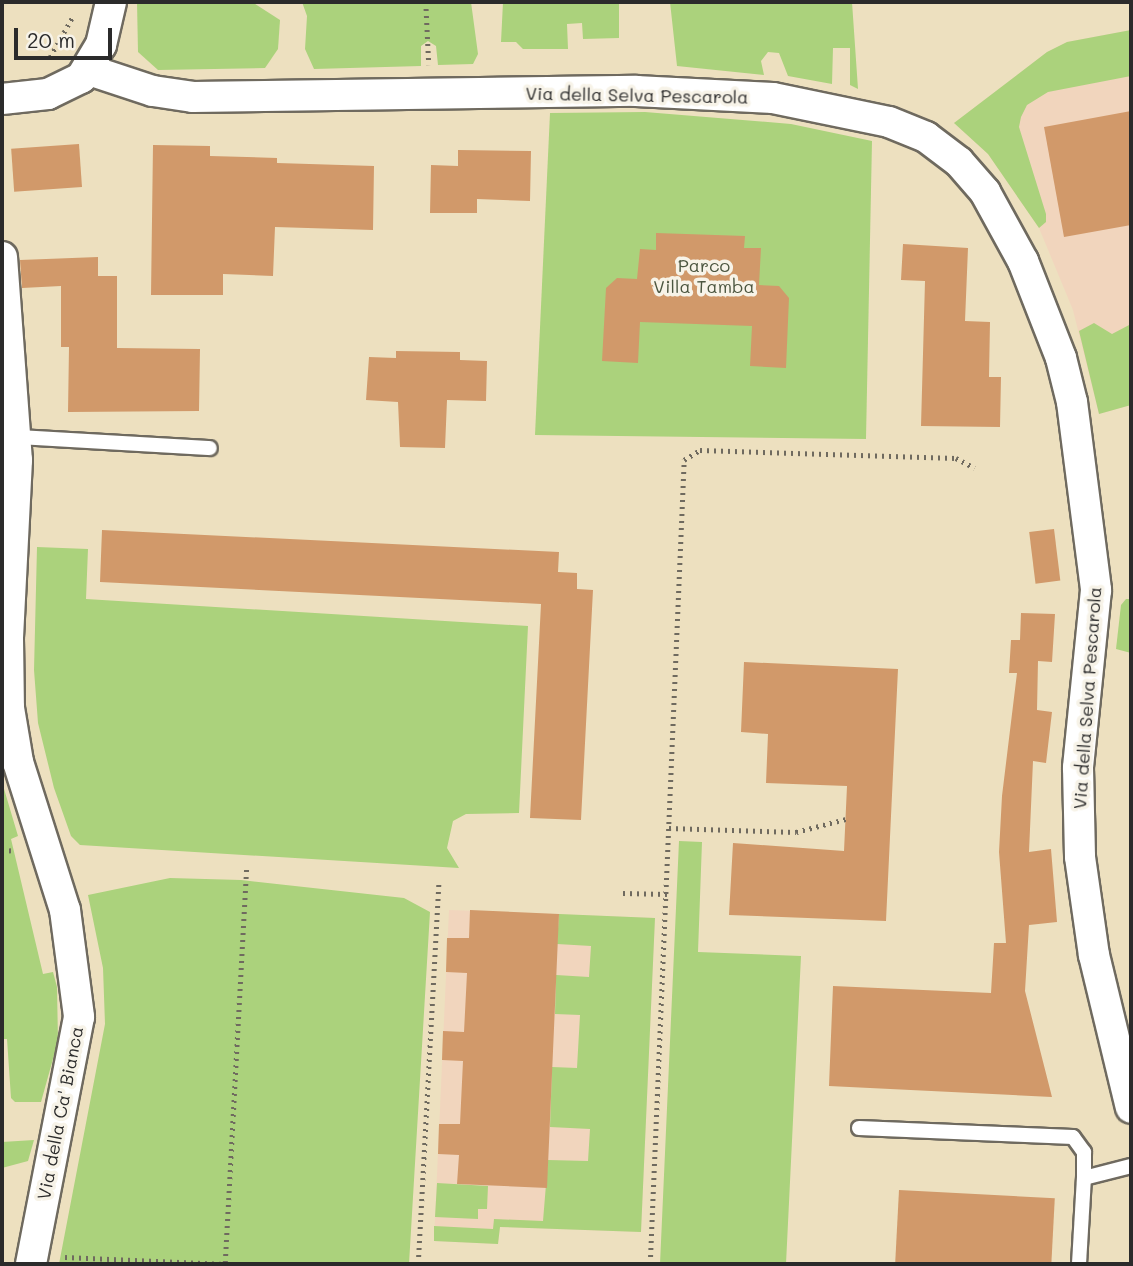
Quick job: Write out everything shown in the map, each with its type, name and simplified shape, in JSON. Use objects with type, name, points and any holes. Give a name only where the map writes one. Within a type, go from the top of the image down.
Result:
[{"type":"street","points":[[2,99],[48,94],[68,86],[89,69],[101,45],[111,2]]},
{"type":"street","name":"Via della Selva Pescarola","points":[[89,69],[153,91],[193,97],[636,91],[813,103],[910,129],[943,148],[985,192],[1038,295],[1072,402],[1096,590],[1079,768],[1080,857],[1094,955],[1131,1108]]},
{"type":"street","name":"Via della Ca' Bianca","points":[[2,257],[17,437],[9,708],[18,762],[65,910],[79,1017],[42,1261]]},
{"type":"lane","points":[[17,437],[210,448]]},
{"type":"lane","points":[[859,1128],[1073,1137],[1084,1152],[1079,1264]]},
{"type":"lane","points":[[1084,1178],[1131,1166]]},
{"type":"path","points":[[426,2],[431,94]]},
{"type":"path","points":[[45,66],[75,9]]},
{"type":"path","points":[[650,1264],[684,460],[700,450],[714,450],[956,458],[975,468]]},
{"type":"path","points":[[669,828],[796,832],[846,819]]},
{"type":"path","points":[[42,1261],[226,1264],[246,870]]},
{"type":"path","points":[[418,1264],[439,882]]},
{"type":"path","points":[[622,892],[667,894]]},
{"type":"shaded area","points":[[1131,30],[1131,405],[1099,414],[1073,310],[1039,228],[988,154],[954,123],[1047,52],[1067,42]]},
{"type":"shaded area","points":[[449,910],[655,918],[641,1232],[500,1227],[498,1244],[434,1241]]},
{"type":"green space","points":[[137,2],[252,2],[280,20],[278,49],[265,68],[158,70],[138,52]]},
{"type":"green space","points":[[302,2],[471,2],[478,54],[473,64],[438,65],[436,46],[428,41],[421,46],[421,66],[314,69],[305,49],[307,16]]},
{"type":"green space","points":[[503,2],[619,2],[619,38],[583,39],[582,23],[567,24],[568,49],[523,49],[516,42],[501,42]]},
{"type":"green space","points":[[670,2],[852,2],[858,89],[850,85],[850,48],[833,48],[832,84],[788,76],[779,53],[768,52],[761,61],[764,75],[677,66]]},
{"type":"green space","points":[[1131,30],[1131,76],[1048,92],[1027,105],[1021,117],[1019,127],[1046,214],[1046,222],[1039,228],[988,154],[954,123],[1047,52],[1067,42]]},
{"type":"green space","name":"Parco Villa Tamba","points":[[645,112],[791,124],[872,141],[866,439],[535,435],[550,113]]},
{"type":"green space","points":[[1094,323],[1112,334],[1131,324],[1131,405],[1099,414],[1079,331]]},
{"type":"green space","points":[[37,547],[88,549],[86,599],[528,626],[519,813],[466,814],[453,821],[447,848],[459,868],[80,845],[71,836],[54,788],[38,723],[34,670]]},
{"type":"green space","points":[[1126,599],[1131,599],[1131,653],[1116,649],[1121,605]]},
{"type":"green space","points":[[2,782],[18,836],[11,839],[43,974],[53,972],[57,987],[58,1041],[41,1102],[15,1102],[11,1098],[7,1039],[2,1039]]},
{"type":"green space","points":[[679,841],[702,842],[698,952],[801,956],[786,1264],[660,1264]]},
{"type":"green space","points":[[170,878],[241,880],[404,898],[430,912],[409,1264],[59,1264],[105,1024],[103,968],[88,895]]},
{"type":"green space","points":[[559,914],[655,918],[641,1232],[500,1227],[498,1244],[434,1241],[434,1226],[493,1229],[494,1219],[543,1221],[548,1160],[588,1161],[590,1129],[550,1127],[552,1067],[577,1068],[580,1015],[555,1014],[556,975],[589,977],[591,946],[557,944]]},
{"type":"green space","points":[[34,1140],[28,1161],[2,1168],[2,1142]]},
{"type":"green space","points":[[437,1183],[488,1186],[487,1209],[478,1209],[478,1219],[435,1217]]},
{"type":"building","points":[[1131,111],[1131,225],[1064,237],[1044,127]]},
{"type":"building","points":[[79,144],[82,187],[14,192],[11,149]]},
{"type":"building","points":[[153,145],[210,146],[210,156],[277,158],[277,163],[374,166],[373,230],[275,227],[273,276],[223,274],[223,295],[151,295]]},
{"type":"building","points":[[458,150],[531,151],[530,201],[477,199],[477,213],[430,213],[431,165],[458,166]]},
{"type":"building","points":[[656,233],[745,236],[744,248],[761,248],[759,285],[779,286],[789,298],[786,368],[750,366],[752,326],[640,322],[638,363],[602,361],[606,288],[617,278],[637,279],[640,249],[656,250]]},
{"type":"building","points":[[903,244],[968,248],[965,321],[990,322],[989,377],[1001,377],[1000,427],[921,426],[925,281],[901,280]]},
{"type":"building","points":[[98,257],[98,276],[117,276],[117,348],[200,349],[199,411],[68,412],[69,347],[61,347],[61,286],[22,288],[20,260]]},
{"type":"building","points":[[396,351],[460,352],[460,360],[487,361],[486,401],[447,400],[445,448],[400,447],[398,402],[366,400],[369,357],[396,358]]},
{"type":"building","points":[[1054,529],[1060,581],[1036,584],[1029,532]]},
{"type":"building","points":[[102,530],[559,552],[558,572],[577,573],[577,589],[593,590],[581,820],[530,818],[541,604],[100,582]]},
{"type":"building","points":[[1021,613],[1055,614],[1052,662],[1038,661],[1037,710],[1052,712],[1046,763],[1033,761],[1029,852],[1051,849],[1057,922],[1029,925],[1025,991],[1052,1097],[829,1086],[833,986],[991,993],[994,943],[1006,943],[999,852],[1002,796],[1017,673],[1009,673],[1011,640],[1020,640]]},
{"type":"building","points":[[744,662],[898,669],[886,921],[729,915],[733,843],[844,851],[847,786],[766,783],[768,734],[741,732]]},
{"type":"building","points":[[470,910],[559,914],[547,1188],[457,1184],[459,1155],[438,1154],[439,1124],[460,1124],[463,1061],[442,1060],[443,1031],[464,1032],[467,973],[446,972],[447,938],[469,938]]},
{"type":"building","points":[[899,1190],[1055,1198],[1051,1264],[895,1264]]}]
